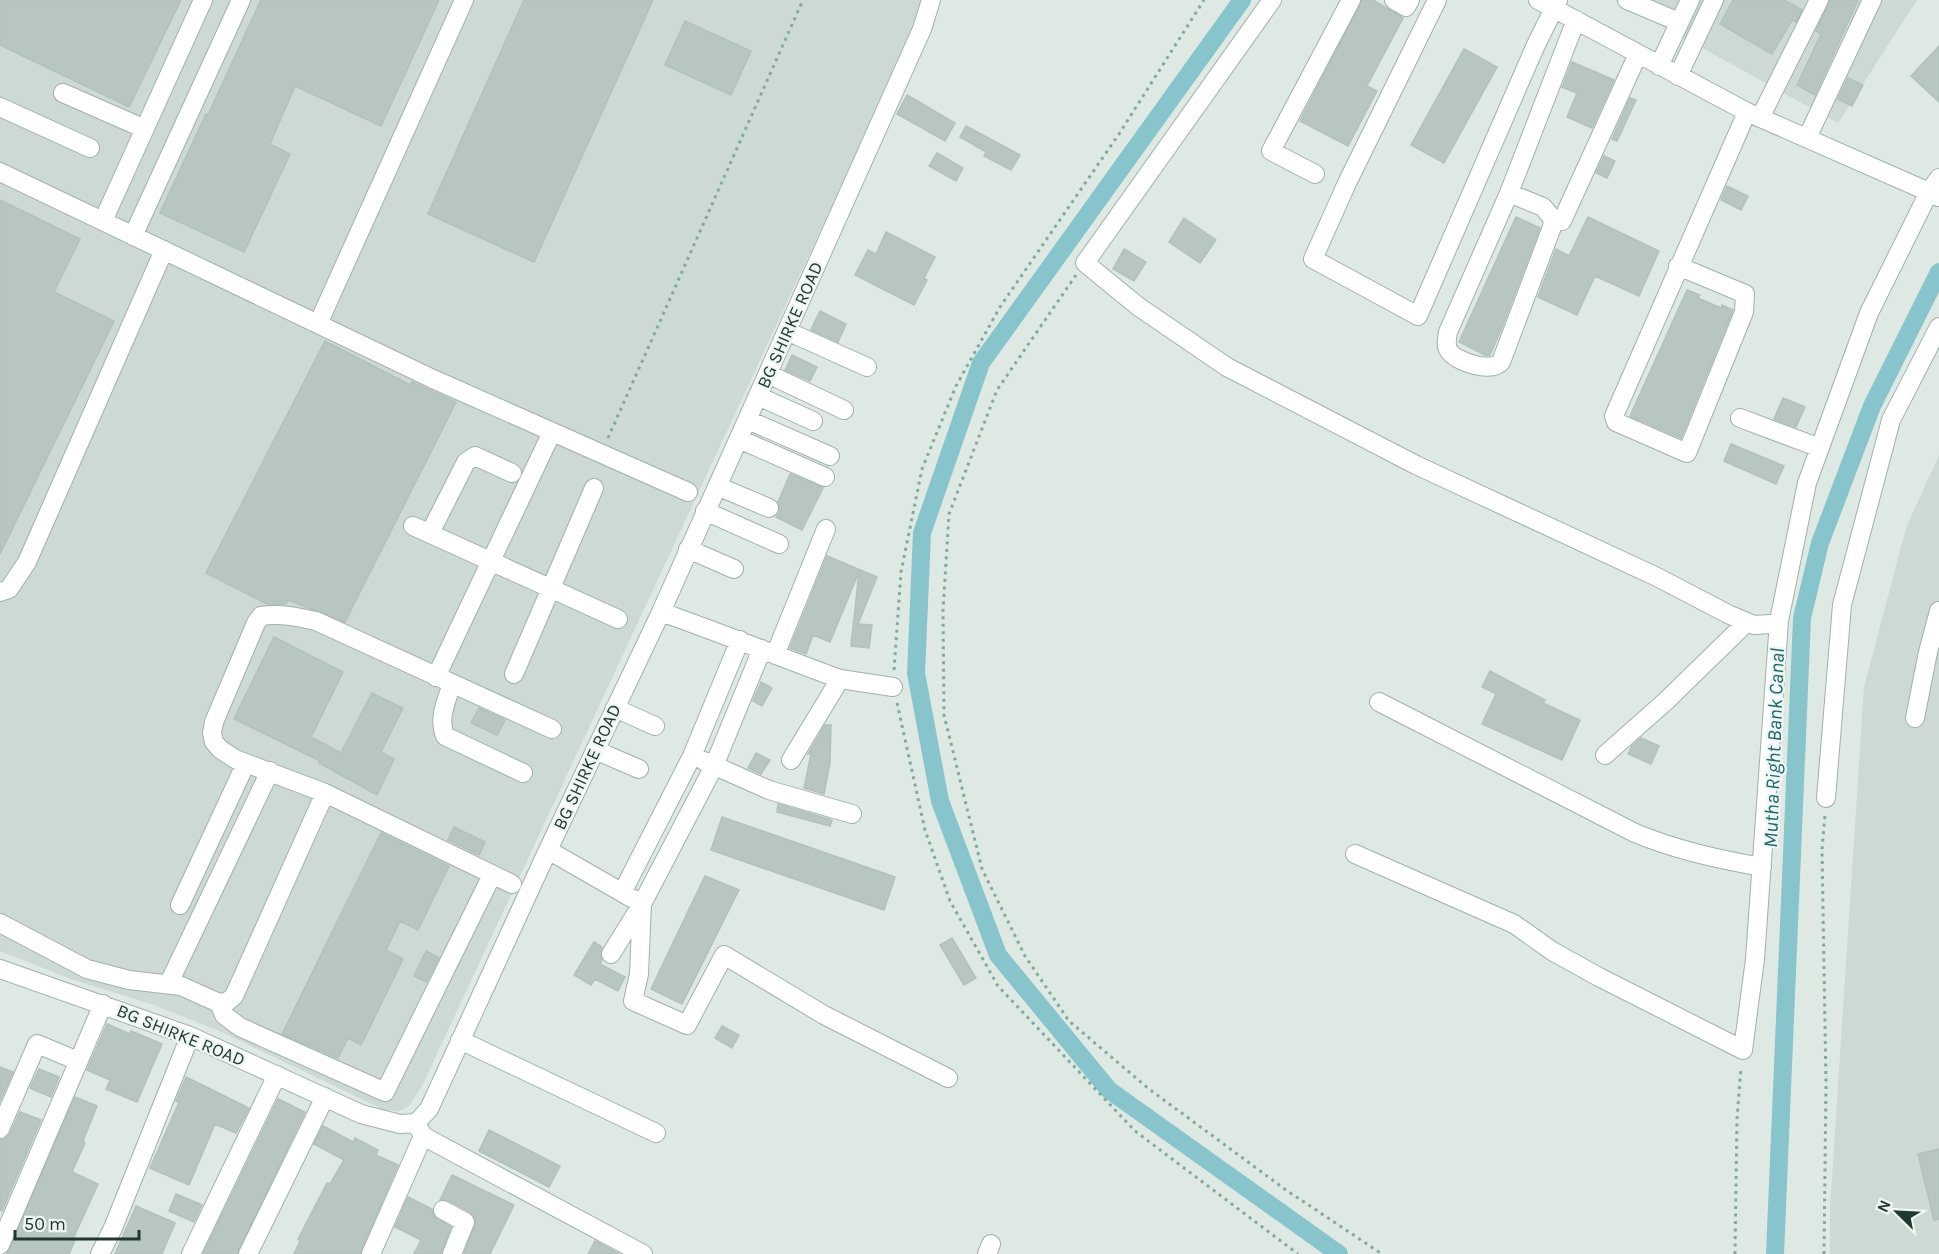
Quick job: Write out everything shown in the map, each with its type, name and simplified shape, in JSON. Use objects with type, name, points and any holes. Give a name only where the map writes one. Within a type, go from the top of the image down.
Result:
[{"type":"street","points":[[104,221],[203,0]]},
{"type":"street","points":[[134,236],[241,0]]},
{"type":"street","points":[[318,324],[464,0]]},
{"type":"street","name":"BG SHIRKE ROAD","points":[[0,969],[190,1036],[361,1114],[419,1129],[661,612],[922,29],[931,0]]},
{"type":"street","points":[[1272,0],[1085,262],[1139,307],[1227,367],[1416,465],[1657,577],[1747,622],[1763,625],[1779,621]]},
{"type":"street","points":[[1315,174],[1270,151],[1351,0]]},
{"type":"street","points":[[1394,0],[1406,7],[1410,0]]},
{"type":"street","points":[[1355,854],[1514,924],[1552,951],[1599,977],[1743,1050],[1755,959],[1779,621],[1807,483],[1869,313],[1936,189],[1753,115],[1659,66],[1550,3],[1418,316],[1313,259],[1347,183],[1437,0]]},
{"type":"street","points":[[1627,0],[1676,28]]},
{"type":"street","points":[[1659,66],[1690,0]]},
{"type":"street","points":[[1678,76],[1713,0]]},
{"type":"street","points":[[1678,266],[1745,294],[1744,312],[1687,453],[1616,422],[1614,416],[1678,266],[1753,115],[1819,0]]},
{"type":"street","points":[[1807,138],[1872,0]]},
{"type":"street","points":[[1509,193],[1543,207],[1553,219],[1501,362],[1491,368],[1479,366],[1454,355],[1446,343],[1448,332],[1509,193],[1576,20]]},
{"type":"street","points":[[1562,221],[1638,54]]},
{"type":"street","points":[[63,93],[145,129]]},
{"type":"street","points":[[0,107],[90,148]]},
{"type":"street","points":[[0,172],[433,379],[688,492]]},
{"type":"street","points":[[0,592],[9,589],[27,562],[164,250]]},
{"type":"street","points":[[1826,798],[1842,605],[1891,420],[1939,327]]},
{"type":"street","points":[[787,331],[867,367]]},
{"type":"street","points":[[768,374],[844,410]]},
{"type":"street","points":[[758,396],[813,421]]},
{"type":"street","points":[[1740,418],[1820,448]]},
{"type":"street","points":[[748,420],[830,456]]},
{"type":"street","points":[[523,773],[446,736],[442,727],[444,681],[491,561],[552,432]]},
{"type":"street","points":[[739,439],[825,477]]},
{"type":"street","points":[[430,534],[466,462],[475,456],[512,473]]},
{"type":"street","points":[[717,486],[769,508]]},
{"type":"street","points":[[514,674],[594,488]]},
{"type":"street","points":[[705,511],[779,544]]},
{"type":"street","points":[[413,526],[618,618]]},
{"type":"street","points":[[611,954],[642,904],[714,766],[826,529]]},
{"type":"street","points":[[688,549],[734,569]]},
{"type":"street","points":[[1915,718],[1939,611]]},
{"type":"street","points":[[661,612],[840,679],[893,687]]},
{"type":"street","points":[[512,884],[325,793],[246,764],[220,749],[214,742],[212,733],[256,623],[261,616],[290,615],[316,621],[552,729]]},
{"type":"street","points":[[1605,755],[1666,701],[1747,622]]},
{"type":"street","points":[[623,891],[692,756],[740,640]]},
{"type":"street","points":[[791,760],[840,679]]},
{"type":"street","points":[[1379,702],[1656,842],[1708,858],[1762,867]]},
{"type":"street","points":[[615,708],[655,726]]},
{"type":"street","points":[[595,750],[639,769]]},
{"type":"street","points":[[692,756],[769,789],[852,814]]},
{"type":"street","points":[[180,905],[246,764]]},
{"type":"street","points":[[169,983],[270,771]]},
{"type":"street","points":[[0,923],[87,969],[129,980],[169,983],[219,1003],[227,1002],[234,996],[325,793]]},
{"type":"street","points":[[548,850],[623,891],[642,904]]},
{"type":"street","points":[[219,1003],[224,1015],[240,1027],[385,1092],[492,875]]},
{"type":"street","points":[[642,904],[639,974],[633,1001],[687,1025],[724,955],[873,1042],[948,1078]]},
{"type":"street","points":[[1,1240],[103,1004]]},
{"type":"street","points":[[100,1254],[113,1228],[190,1036]]},
{"type":"street","points":[[460,1040],[656,1133]]},
{"type":"street","points":[[0,1129],[37,1044],[78,1060]]},
{"type":"street","points":[[191,1254],[277,1075]]},
{"type":"street","points":[[248,1254],[325,1097]]},
{"type":"street","points":[[371,1254],[419,1129],[643,1254]]},
{"type":"street","points":[[443,1210],[465,1222],[452,1254]]},
{"type":"path","points":[[601,454],[803,0]]},
{"type":"path","points":[[1204,0],[1119,134],[1000,307],[956,386],[919,481],[901,572],[893,687],[925,830],[950,901],[998,986],[1135,1131],[1298,1254]]},
{"type":"path","points":[[1085,262],[997,390],[949,514],[943,611],[944,715],[982,869],[1025,956],[1069,1021],[1149,1089],[1286,1190],[1382,1254]]},
{"type":"path","points":[[1824,1254],[1826,1084],[1822,849],[1826,798]]},
{"type":"path","points":[[1735,1254],[1737,1119],[1743,1050]]},
{"type":"shaded area","points":[[0,0],[922,0],[910,32],[830,210],[423,1084],[409,1106],[399,1111],[384,1110],[224,1033],[154,1005],[71,979],[0,951]]},
{"type":"shaded area","points":[[1615,0],[1917,0],[1838,123]]},
{"type":"shaded area","points":[[1939,455],[1939,1254],[1830,1254],[1830,1208],[1864,687],[1906,528]]},
{"type":"building","points":[[0,0],[181,0],[129,107],[0,45]]},
{"type":"building","points":[[261,0],[439,0],[381,126],[295,86],[270,144],[290,154],[244,252],[160,213]]},
{"type":"building","points":[[524,0],[653,0],[534,262],[428,214]]},
{"type":"building","points":[[1362,0],[1373,0],[1403,18],[1367,86],[1377,91],[1348,146],[1300,121]]},
{"type":"building","points":[[1733,0],[1784,0],[1802,10],[1796,22],[1792,20],[1772,54],[1720,24]]},
{"type":"building","points":[[1830,0],[1858,0],[1815,95],[1797,85],[1821,34],[1816,31]]},
{"type":"building","points":[[685,21],[751,51],[731,95],[665,65]]},
{"type":"building","points":[[1939,46],[1939,102],[1911,76]]},
{"type":"building","points":[[1464,49],[1497,67],[1444,163],[1411,145]]},
{"type":"building","points":[[1572,62],[1614,80],[1592,128],[1567,117],[1577,93],[1562,87]]},
{"type":"building","points":[[1848,78],[1863,85],[1852,106],[1838,99]]},
{"type":"building","points":[[907,95],[955,123],[945,141],[897,114]]},
{"type":"building","points":[[1630,98],[1636,100],[1617,141],[1612,139]]},
{"type":"building","points":[[966,126],[1020,155],[1011,170],[984,156],[986,152],[960,137]]},
{"type":"building","points":[[937,153],[963,168],[956,181],[929,166]]},
{"type":"building","points":[[1604,156],[1615,161],[1607,178],[1596,173]]},
{"type":"building","points":[[1727,186],[1748,196],[1741,210],[1721,200]]},
{"type":"building","points":[[0,200],[80,239],[54,292],[114,321],[0,554]]},
{"type":"building","points":[[1516,217],[1540,228],[1501,330],[1490,355],[1485,355],[1459,342]]},
{"type":"building","points":[[1588,217],[1659,251],[1639,296],[1595,276],[1577,315],[1538,297],[1556,249],[1569,256]]},
{"type":"building","points":[[1184,218],[1216,240],[1200,263],[1169,242]]},
{"type":"building","points":[[886,232],[935,257],[924,278],[927,280],[914,305],[855,275],[868,250],[876,254]]},
{"type":"building","points":[[1124,249],[1146,262],[1134,281],[1113,269]]},
{"type":"building","points":[[1687,290],[1700,295],[1698,298],[1721,308],[1722,305],[1733,310],[1681,438],[1630,416]]},
{"type":"building","points":[[820,311],[846,324],[838,342],[811,330]]},
{"type":"building","points":[[325,341],[410,385],[412,382],[456,402],[345,622],[288,600],[286,604],[267,604],[206,573]]},
{"type":"building","points":[[792,355],[817,367],[810,381],[785,370]]},
{"type":"building","points":[[1783,398],[1805,407],[1796,427],[1774,419]]},
{"type":"building","points":[[1731,444],[1784,466],[1776,484],[1724,461]]},
{"type":"building","points":[[790,474],[823,488],[802,530],[776,517],[780,512],[778,502]]},
{"type":"building","points":[[827,556],[877,577],[858,624],[872,625],[869,648],[851,646],[859,572],[830,642],[813,635],[806,654],[790,648]]},
{"type":"building","points":[[274,637],[343,672],[311,737],[341,753],[372,693],[403,708],[381,752],[394,759],[377,795],[319,763],[320,761],[234,719]]},
{"type":"building","points":[[1490,671],[1545,700],[1543,703],[1580,720],[1562,760],[1482,724],[1496,694],[1482,687]]},
{"type":"building","points":[[761,682],[772,688],[762,706],[753,701]]},
{"type":"building","points":[[479,708],[505,720],[497,735],[471,723]]},
{"type":"building","points":[[825,725],[831,725],[830,763],[824,794],[804,788],[811,754],[808,754]]},
{"type":"building","points":[[1641,738],[1659,746],[1651,764],[1628,754],[1632,746]]},
{"type":"building","points":[[756,753],[770,760],[761,774],[748,768]]},
{"type":"building","points":[[778,804],[832,820],[830,826],[777,812]]},
{"type":"building","points":[[722,817],[895,877],[884,910],[711,850]]},
{"type":"building","points":[[454,827],[485,842],[479,855],[448,840]]},
{"type":"building","points":[[381,833],[449,866],[418,930],[400,921],[386,950],[403,959],[361,1045],[348,1038],[338,1058],[282,1034]]},
{"type":"building","points":[[705,876],[739,890],[682,1004],[651,989]]},
{"type":"building","points":[[952,938],[976,978],[964,985],[940,945]]},
{"type":"building","points":[[594,942],[602,947],[600,964],[625,977],[618,991],[595,979],[591,985],[574,975]]},
{"type":"building","points":[[426,951],[439,958],[426,982],[414,976]]},
{"type":"building","points":[[107,1024],[162,1044],[137,1102],[106,1089],[110,1080],[87,1070]]},
{"type":"building","points":[[722,1026],[739,1035],[732,1048],[715,1038]]},
{"type":"building","points":[[0,1067],[13,1072],[0,1101]]},
{"type":"building","points":[[39,1069],[59,1077],[51,1097],[30,1088]]},
{"type":"building","points":[[186,1077],[249,1108],[236,1133],[215,1124],[189,1185],[150,1168],[179,1102],[176,1101]]},
{"type":"building","points":[[75,1097],[97,1106],[83,1141],[85,1143],[72,1172],[98,1184],[73,1239],[75,1240],[69,1254],[7,1254]]},
{"type":"building","points":[[278,1099],[305,1112],[237,1254],[203,1254]]},
{"type":"building","points":[[20,1112],[41,1120],[2,1211],[0,1210],[0,1140],[10,1134]]},
{"type":"building","points":[[323,1126],[353,1142],[355,1138],[378,1150],[376,1155],[398,1165],[360,1254],[294,1254],[300,1241],[298,1239],[327,1183],[330,1184],[344,1160],[314,1144]]},
{"type":"building","points":[[489,1130],[560,1166],[549,1187],[479,1151]]},
{"type":"building","points":[[1939,1149],[1939,1219],[1934,1220],[1918,1154]]},
{"type":"building","points":[[452,1175],[514,1205],[490,1254],[464,1254],[476,1220],[470,1212],[448,1200],[440,1200]]},
{"type":"building","points":[[176,1194],[202,1205],[194,1222],[169,1211]]},
{"type":"building","points":[[408,1197],[432,1209],[434,1216],[451,1227],[441,1254],[414,1254],[421,1240],[395,1227]]},
{"type":"building","points":[[136,1206],[175,1223],[162,1254],[115,1254]]},
{"type":"building","points":[[595,1241],[619,1254],[588,1254]]},
{"type":"waterway","points":[[1242,0],[981,363],[922,533],[916,673],[940,801],[998,955],[1109,1090],[1339,1254]]},
{"type":"waterway","name":"Mutha Right Bank Canal","points":[[1775,1254],[1802,618],[1820,543],[1872,406],[1939,272]]}]
